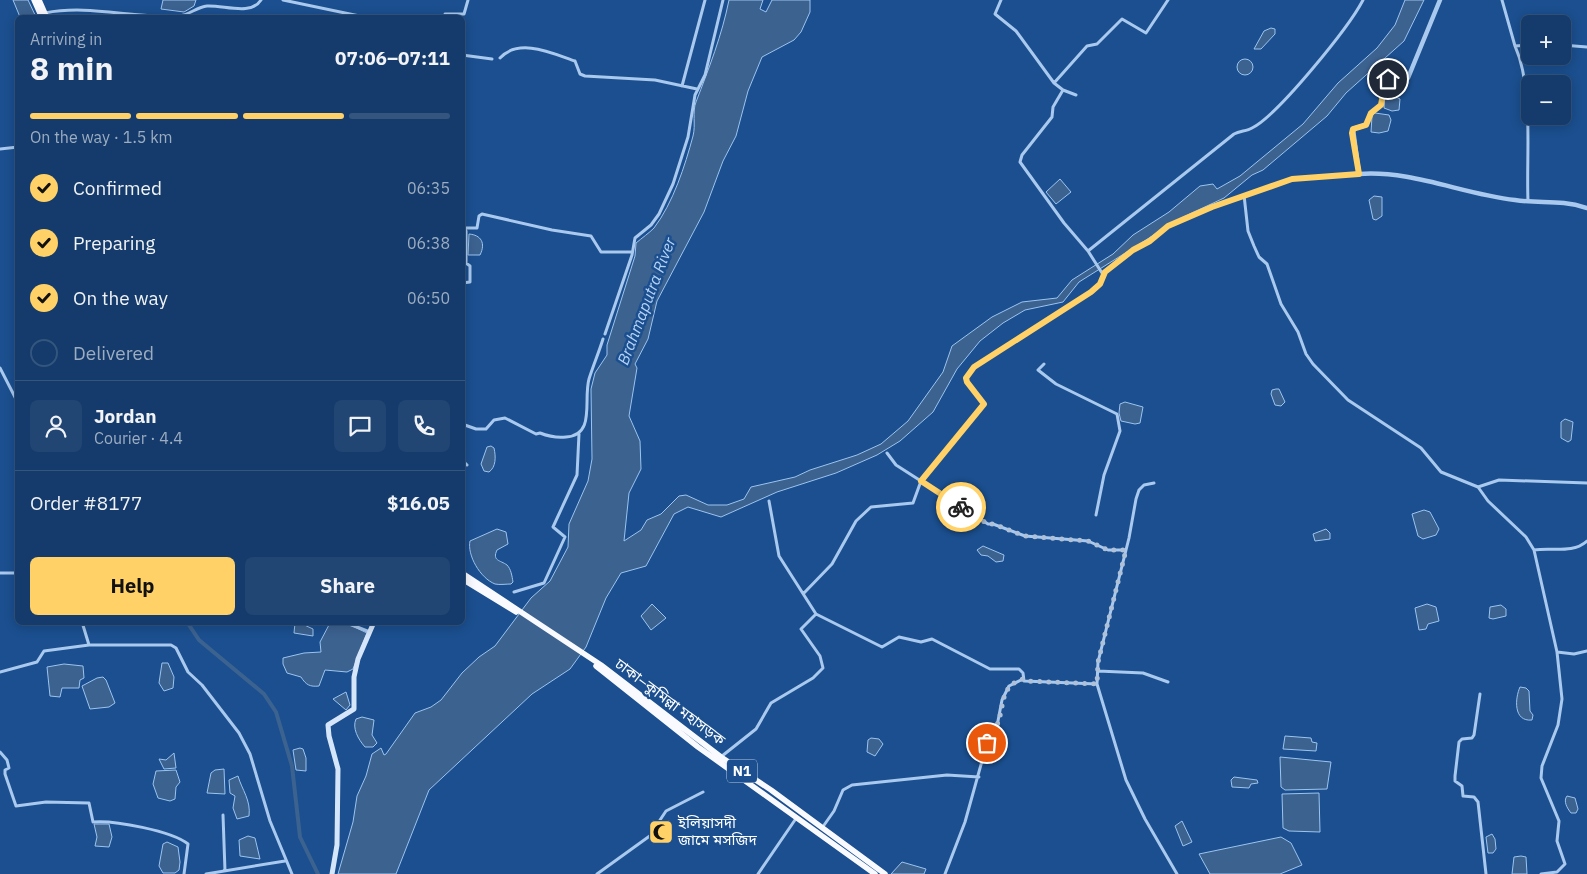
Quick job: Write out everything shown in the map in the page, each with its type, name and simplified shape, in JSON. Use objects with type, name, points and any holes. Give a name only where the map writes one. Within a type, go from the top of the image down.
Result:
[{"type":"highway","points":[[34,0],[44,15]]},
{"type":"highway","points":[[39,0],[45,15]]},
{"type":"highway","name":"ঢাকা–কুমিল্লা মহাসড়ক","points":[[465,575],[599,666],[721,757],[885,874]]},
{"type":"highway","name":"ঢাকা–কুমিল্লা মহাসড়ক","points":[[465,581],[508,604]]},
{"type":"highway","name":"ঢাকা–কুমিল্লা মহাসড়ক","points":[[599,666],[698,747],[875,874]]},
{"type":"main road","points":[[332,874],[337,845],[338,769],[328,736],[328,726],[354,709],[354,677],[358,659],[373,625]]},
{"type":"street","points":[[182,15],[204,6],[250,9],[258,6],[261,0]]},
{"type":"street","points":[[283,0],[355,15]]},
{"type":"street","points":[[445,15],[464,14],[468,0]]},
{"type":"street","points":[[682,86],[705,0]]},
{"type":"street","points":[[605,334],[632,252],[634,238],[651,225],[659,214],[673,184],[688,138],[697,89],[705,75],[723,0]]},
{"type":"street","points":[[1001,0],[995,14],[1016,31],[1054,83],[1063,90],[1076,95]]},
{"type":"street","points":[[1054,83],[1087,46],[1097,44],[1122,19],[1146,33],[1168,0]]},
{"type":"street","points":[[1088,251],[1234,134],[1251,129],[1270,115],[1292,93],[1363,0]]},
{"type":"street","points":[[1359,174],[1353,129],[1366,125],[1371,113],[1381,105],[1384,88],[1388,79],[1408,78],[1440,0]]},
{"type":"street","points":[[1502,0],[1515,46],[1520,56],[1527,109],[1528,201]]},
{"type":"street","points":[[48,15],[66,9],[91,9],[131,15]]},
{"type":"street","points":[[1515,46],[1521,46]]},
{"type":"street","points":[[1571,46],[1587,47]]},
{"type":"street","points":[[500,58],[509,50],[522,47],[560,55],[576,61],[580,74],[585,76],[655,80],[697,89]]},
{"type":"street","points":[[465,55],[492,59]]},
{"type":"street","points":[[1063,90],[1053,107],[1052,117],[1022,155],[1020,162],[1064,223],[1104,273]]},
{"type":"street","points":[[0,149],[15,147]]},
{"type":"street","points":[[804,593],[832,564],[856,521],[871,507],[913,503],[921,481],[984,404],[967,382],[966,378],[974,367],[1091,292],[1100,284],[1104,273],[1124,256],[1150,241],[1168,226],[1244,195],[1292,179],[1359,174],[1384,173],[1422,179],[1472,192],[1528,201],[1567,201],[1587,208]]},
{"type":"street","points":[[1244,195],[1248,231],[1254,246],[1259,257],[1267,264],[1281,304],[1298,332],[1306,354],[1313,364],[1348,400],[1421,448],[1441,472],[1478,486],[1488,501],[1526,538],[1534,550],[1557,652],[1562,699],[1560,714],[1550,749],[1542,766],[1541,778],[1559,821],[1557,841],[1565,864],[1556,872],[1541,874]]},
{"type":"street","points":[[465,228],[477,228],[479,216],[482,214],[552,230],[591,236],[601,252],[632,252]]},
{"type":"street","points":[[465,230],[466,262],[470,266],[470,282],[465,283]]},
{"type":"street","points":[[465,425],[476,429],[486,429],[494,420],[506,418],[536,434],[540,433],[553,438],[579,434],[585,427],[588,381],[603,339]]},
{"type":"street","points":[[1044,364],[1038,370],[1056,384],[1117,414],[1120,431],[1104,474],[1096,515]]},
{"type":"street","points":[[0,368],[15,397]]},
{"type":"street","points":[[514,592],[544,583],[561,549],[565,537],[553,526],[577,475],[579,434]]},
{"type":"street","points":[[887,453],[896,466],[988,524],[993,524],[1025,536],[1088,541],[1108,550],[1126,550]]},
{"type":"street","points":[[1478,486],[1499,480],[1587,483]]},
{"type":"street","points":[[1154,483],[1144,485],[1138,493],[1098,670],[1097,684],[1126,780],[1149,827],[1177,874]]},
{"type":"street","points":[[768,501],[778,556],[816,614],[876,645],[886,646],[893,639],[899,637],[921,642],[932,639],[990,669],[1019,669],[1023,673],[1023,679]]},
{"type":"street","points":[[1534,550],[1574,548],[1587,541]]},
{"type":"street","points":[[0,573],[15,573]]},
{"type":"street","points":[[721,757],[756,729],[771,703],[812,678],[823,668],[820,656],[801,629],[816,614]]},
{"type":"street","points":[[83,625],[89,645]]},
{"type":"street","points":[[352,625],[370,632]]},
{"type":"street","points":[[0,672],[37,662],[44,651],[89,645],[170,645],[176,648],[188,672],[202,685],[228,719],[250,754],[285,861],[292,874]]},
{"type":"street","points":[[1557,652],[1574,654],[1587,651]]},
{"type":"street","points":[[1098,670],[1143,673],[1168,682]]},
{"type":"street","points":[[945,874],[979,777],[987,743],[997,726],[1005,693],[1009,686],[1023,679],[1026,681],[1097,684]]},
{"type":"street","points":[[1480,694],[1474,735],[1472,738],[1462,739],[1459,742],[1455,781],[1462,786],[1463,796],[1474,797],[1478,802],[1486,874]]},
{"type":"street","points":[[0,752],[7,760],[9,768],[5,770],[5,774],[16,806],[46,802],[89,803],[93,822],[108,820],[170,834],[188,844],[184,874]]},
{"type":"street","points":[[822,828],[834,811],[843,790],[852,785],[947,775],[979,777]]},
{"type":"street","points":[[597,874],[658,830],[660,820],[666,812],[704,792]]},
{"type":"street","points":[[223,816],[225,871]]},
{"type":"street","points":[[758,874],[797,817]]},
{"type":"street","points":[[206,874],[285,861]]},
{"type":"water","points":[[13,0],[28,0],[35,15],[19,15]]},
{"type":"water","points":[[163,0],[196,0],[194,6],[184,12],[161,9]]},
{"type":"water","name":"Brahmaputra River","points":[[729,0],[763,0],[760,9],[766,12],[772,0],[810,0],[810,12],[801,32],[794,40],[762,57],[748,91],[736,136],[723,161],[704,212],[657,301],[648,339],[635,364],[637,368],[629,416],[640,441],[641,469],[629,493],[624,541],[641,530],[647,520],[661,514],[679,496],[686,495],[708,505],[727,505],[744,499],[751,487],[795,477],[810,470],[857,455],[881,444],[908,421],[943,372],[952,346],[992,317],[1022,302],[1057,298],[1072,280],[1113,254],[1133,235],[1169,212],[1200,186],[1213,184],[1217,189],[1240,176],[1303,124],[1338,83],[1377,48],[1395,25],[1405,0],[1424,0],[1404,41],[1346,93],[1327,116],[1263,170],[1252,175],[1224,198],[1181,218],[1079,282],[1063,302],[1025,310],[1003,323],[980,341],[957,369],[933,412],[900,441],[877,455],[836,473],[777,492],[721,517],[688,507],[674,514],[646,566],[621,573],[606,598],[586,647],[570,669],[532,694],[429,790],[396,874],[338,874],[353,822],[357,796],[366,776],[372,754],[381,748],[384,755],[386,754],[415,713],[431,707],[441,700],[462,673],[479,657],[495,646],[531,598],[550,581],[568,547],[569,524],[588,481],[592,459],[591,389],[595,373],[607,355],[607,345],[635,256],[636,243],[654,228],[661,218],[673,196],[682,172],[694,132],[695,106],[719,39]]},
{"type":"water","points":[[1271,28],[1275,29],[1275,34],[1261,49],[1254,49],[1264,31]]},
{"type":"water","points":[[1245,59],[1253,67],[1245,75],[1237,67]]},
{"type":"water","points":[[1385,91],[1400,99],[1399,110],[1392,111],[1384,108]]},
{"type":"water","points":[[1375,113],[1389,115],[1391,120],[1388,131],[1371,132],[1372,116]]},
{"type":"water","points":[[1060,179],[1071,192],[1056,204],[1046,192]]},
{"type":"water","points":[[1374,196],[1382,197],[1382,216],[1376,220],[1373,219],[1369,200]]},
{"type":"water","points":[[469,234],[477,236],[481,240],[482,251],[480,255],[468,255]]},
{"type":"water","points":[[1279,389],[1285,402],[1281,406],[1275,405],[1271,394],[1272,390]]},
{"type":"water","points":[[1125,402],[1143,407],[1140,423],[1135,424],[1121,421],[1119,413],[1120,404]]},
{"type":"water","points":[[1565,419],[1573,422],[1571,440],[1568,442],[1561,438],[1561,422]]},
{"type":"water","points":[[491,446],[494,448],[495,458],[494,465],[489,472],[484,471],[481,464],[487,447]]},
{"type":"water","points":[[1424,510],[1430,512],[1439,529],[1436,535],[1423,539],[1418,536],[1412,514]]},
{"type":"water","points":[[497,529],[506,532],[508,544],[497,550],[495,556],[509,568],[513,582],[511,584],[495,584],[489,581],[476,566],[471,553],[470,541]]},
{"type":"water","points":[[1326,529],[1330,533],[1330,539],[1315,541],[1313,534]]},
{"type":"water","points":[[983,546],[1004,555],[1003,561],[996,562],[988,556],[981,555],[977,550]]},
{"type":"water","points":[[652,604],[666,618],[651,630],[641,616]]},
{"type":"water","points":[[1427,604],[1436,607],[1439,621],[1428,624],[1426,629],[1419,630],[1415,608]]},
{"type":"water","points":[[1501,605],[1506,609],[1506,616],[1489,618],[1490,607]]},
{"type":"water","points":[[295,625],[304,625],[313,629],[313,636],[294,633]]},
{"type":"water","points":[[329,625],[350,625],[367,633],[353,669],[347,672],[325,670],[319,686],[308,685],[301,677],[287,673],[283,664],[283,658],[304,653],[321,652],[320,642]]},
{"type":"water","points":[[162,663],[168,663],[174,677],[173,688],[164,691],[159,683]]},
{"type":"water","points":[[64,664],[83,666],[84,678],[80,680],[79,688],[62,688],[60,697],[50,696],[47,667]]},
{"type":"water","points":[[103,677],[106,680],[115,703],[109,707],[90,709],[82,686]]},
{"type":"water","points":[[1520,687],[1526,688],[1529,691],[1530,711],[1533,715],[1532,720],[1526,720],[1521,717],[1517,708],[1517,697]]},
{"type":"water","points":[[346,692],[350,705],[346,710],[333,699]]},
{"type":"water","points":[[362,717],[374,720],[372,735],[377,743],[373,747],[365,747],[356,733],[356,719]]},
{"type":"water","points":[[1285,736],[1311,738],[1312,742],[1317,743],[1316,751],[1283,749]]},
{"type":"water","points":[[871,738],[879,739],[883,744],[875,756],[867,752],[868,740]]},
{"type":"water","points":[[303,749],[306,758],[306,771],[296,770],[293,750]]},
{"type":"water","points":[[174,753],[176,768],[164,769],[159,759],[166,760]]},
{"type":"water","points":[[1280,757],[1331,762],[1327,789],[1285,790],[1281,787]]},
{"type":"water","points":[[224,769],[225,794],[207,793],[211,773],[215,770]]},
{"type":"water","points":[[176,770],[180,782],[176,787],[175,799],[170,801],[158,798],[153,784],[156,771]]},
{"type":"water","points":[[238,776],[247,800],[249,816],[237,819],[233,808],[235,796],[230,793],[229,780]]},
{"type":"water","points":[[1234,777],[1257,780],[1258,783],[1251,784],[1249,788],[1232,787],[1231,780]]},
{"type":"water","points":[[1319,793],[1320,832],[1289,831],[1283,828],[1282,794]]},
{"type":"water","points":[[1567,796],[1575,798],[1578,809],[1576,813],[1571,813],[1567,807],[1565,800]]},
{"type":"water","points":[[1182,821],[1192,842],[1183,846],[1175,826]]},
{"type":"water","points":[[94,824],[109,824],[112,837],[109,847],[95,846],[97,837]]},
{"type":"water","points":[[1492,834],[1495,839],[1496,849],[1493,853],[1488,853],[1486,837]]},
{"type":"water","points":[[248,836],[255,838],[260,859],[240,856],[239,840]]},
{"type":"water","points":[[1281,837],[1291,843],[1302,865],[1280,874],[1210,874],[1199,854]]},
{"type":"water","points":[[167,842],[178,847],[180,862],[179,870],[175,873],[163,873],[159,866],[163,844]]},
{"type":"water","points":[[1514,857],[1526,857],[1527,874],[1512,874]]},
{"type":"water","points":[[902,862],[926,869],[924,874],[891,874]]},
{"type":"waterway","points":[[189,625],[199,640],[264,694],[276,712],[292,766],[300,837],[318,874]]},
{"type":"way so far","points":[[961,507],[988,524],[993,524],[1025,536],[1088,541],[1108,550],[1126,550],[1098,662],[1097,684],[1080,685],[1049,681],[1024,681],[1023,679],[1016,681],[1009,686],[1005,693],[997,726],[987,743]]},
{"type":"place","name":"ইলিয়াসদী জামে মসজিদ","points":[[661,832]]},
{"type":"route","points":[[961,507],[921,481],[984,404],[967,382],[966,378],[974,367],[994,352],[1091,292],[1100,284],[1105,272],[1124,256],[1156,237],[1168,226],[1254,191],[1292,179],[1359,174],[1352,133],[1353,129],[1366,125],[1371,113],[1381,105],[1384,88],[1388,79]]}]
